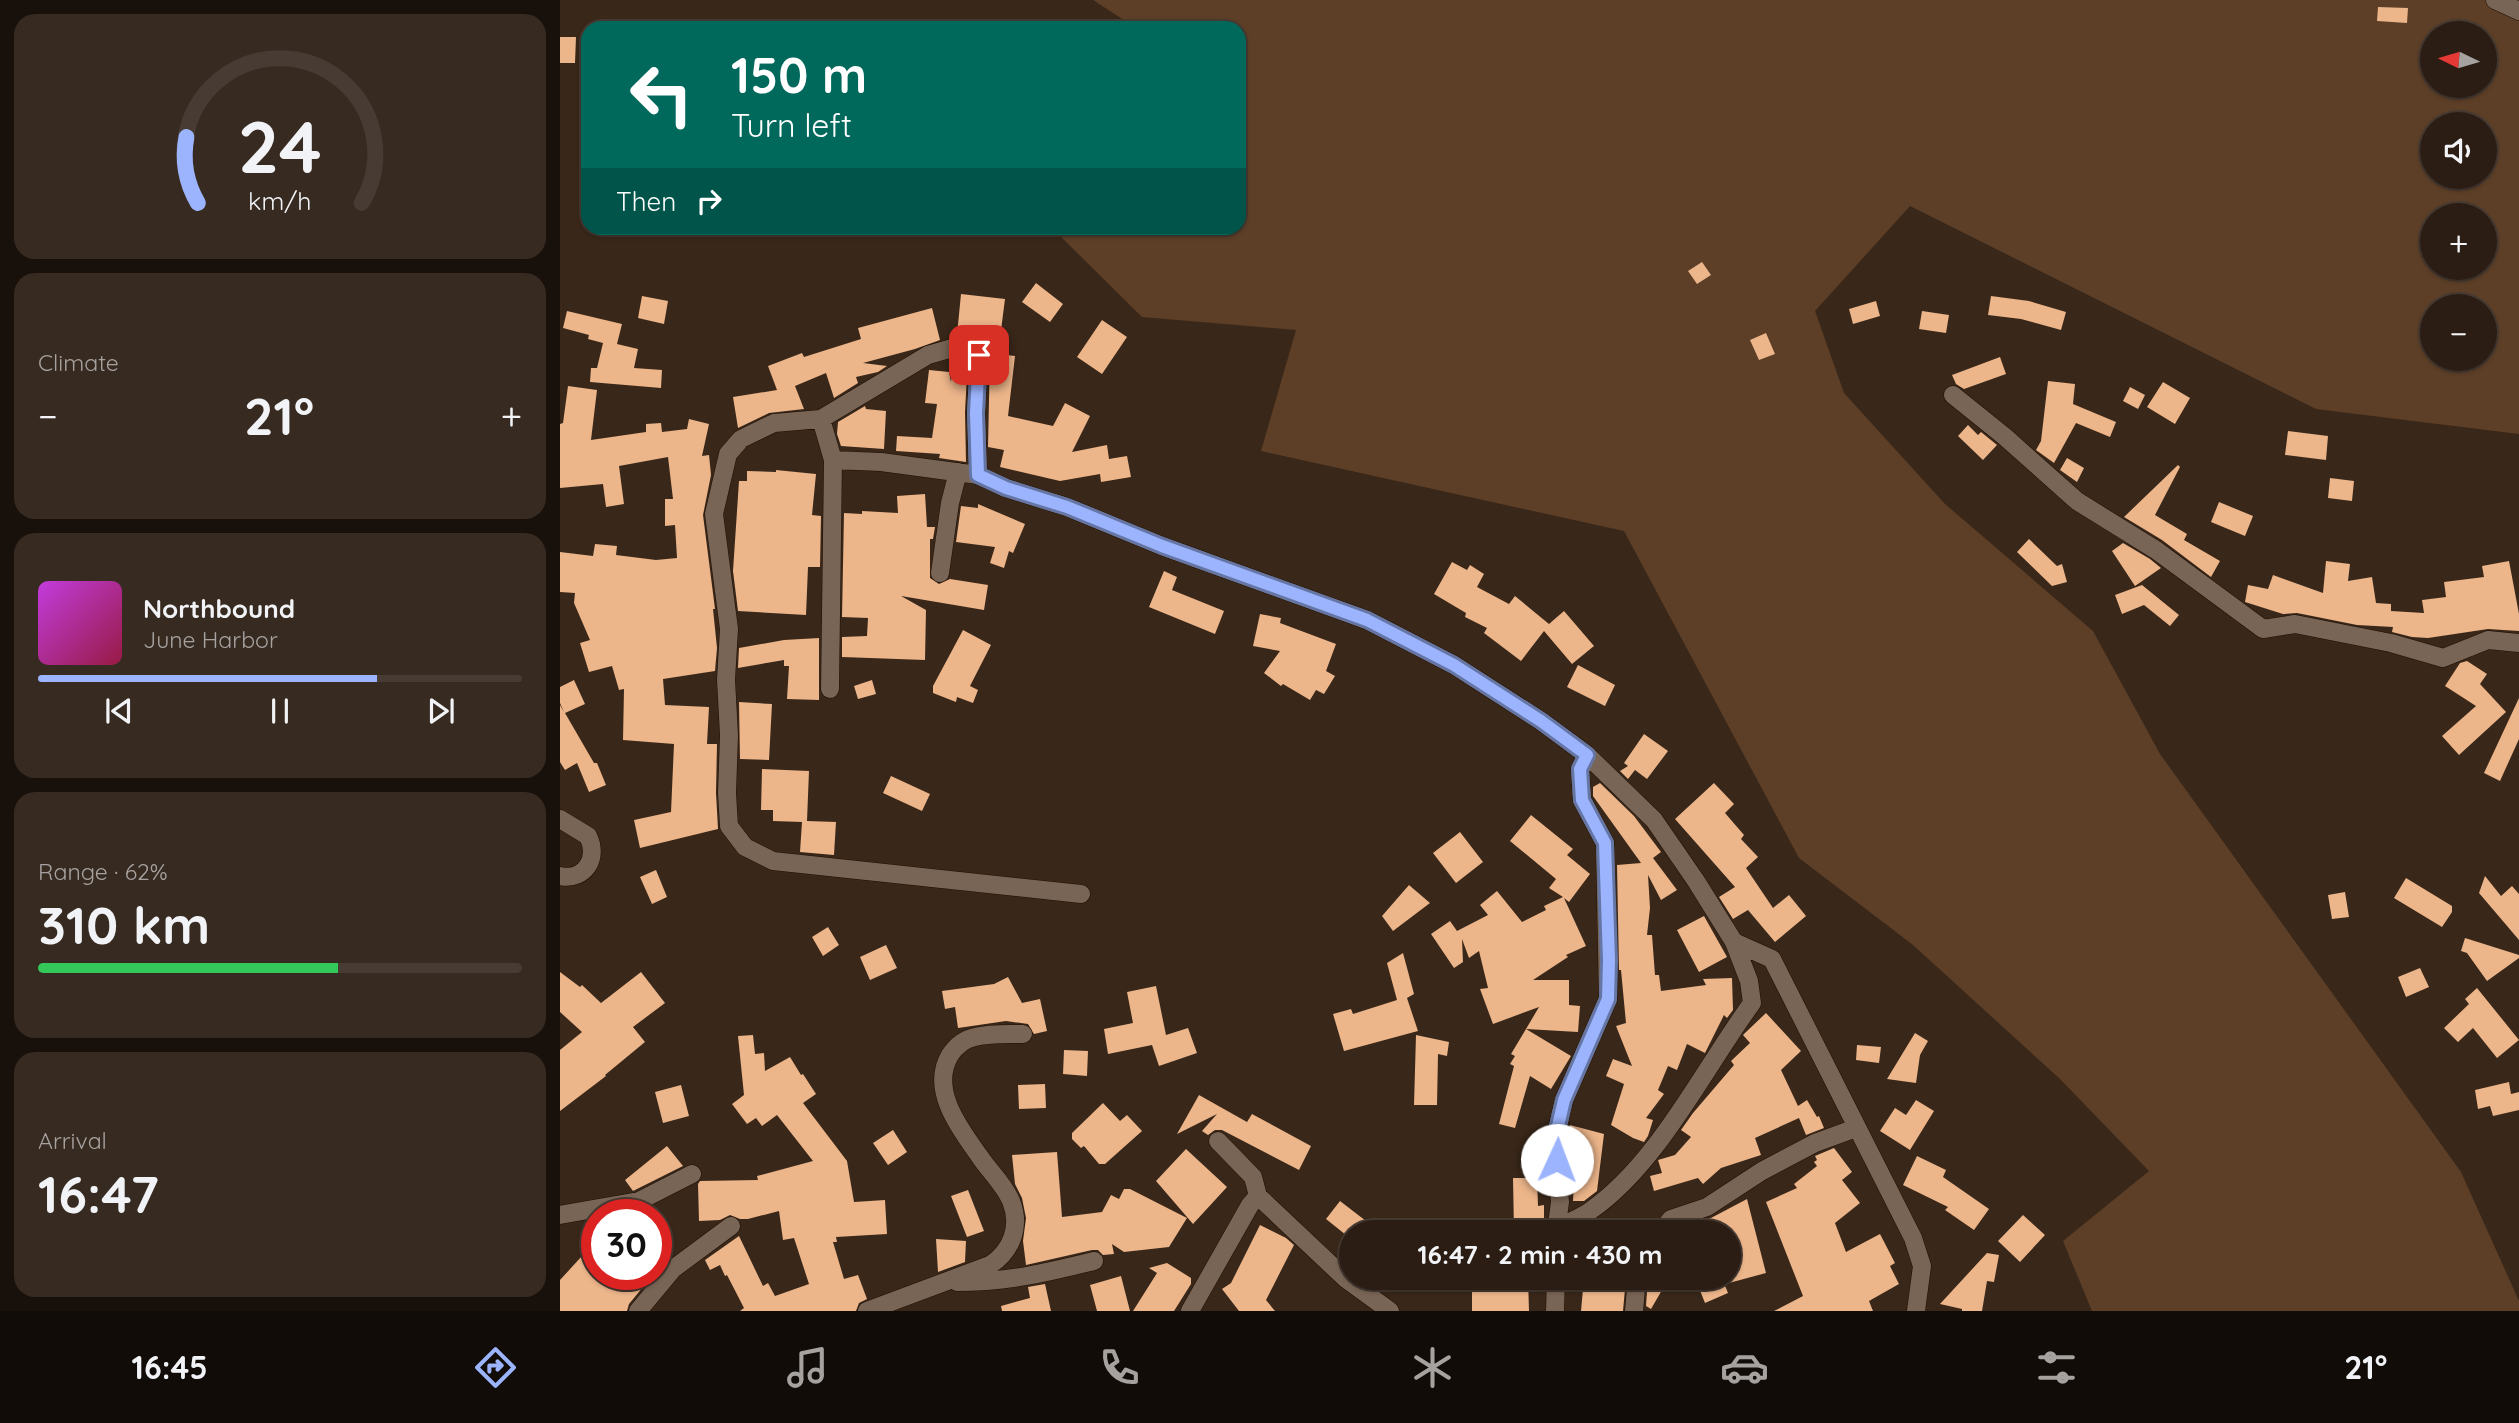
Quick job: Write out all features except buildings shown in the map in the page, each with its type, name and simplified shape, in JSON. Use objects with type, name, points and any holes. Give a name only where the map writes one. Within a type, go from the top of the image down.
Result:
[{"type":"street","points":[[2495,0],[2519,11]]},
{"type":"street","points":[[978,475],[976,413],[979,355],[974,348],[962,345],[928,355],[821,419],[774,423],[741,439],[728,454],[714,514],[729,629],[726,680],[729,826],[744,847],[773,861],[1081,894]]},
{"type":"street","points":[[1953,395],[2077,500],[2156,550],[2263,629],[2295,624],[2391,643],[2443,658],[2488,640],[2519,643]]},
{"type":"street","points":[[821,419],[833,460],[830,689]]},
{"type":"street","points":[[833,460],[881,462],[978,475],[1006,488],[1067,507],[1162,546],[1367,620],[1454,665],[1541,721],[1587,755],[1654,820],[1734,942],[1749,981],[1752,1003],[1675,1118],[1627,1181],[1589,1212],[1574,1220]]},
{"type":"street","points":[[940,573],[950,503],[958,472]]},
{"type":"street","points":[[1557,1220],[1560,1202],[1555,1139],[1564,1100],[1608,999],[1605,843],[1582,800],[1580,769],[1587,755]]},
{"type":"street","points":[[560,820],[588,836],[593,853],[589,865],[581,873],[570,877],[560,876]]},
{"type":"street","points":[[1734,942],[1772,959],[1913,1238],[1922,1266],[1916,1311]]},
{"type":"street","points":[[867,1311],[947,1282],[999,1259],[1011,1244],[1014,1210],[1004,1188],[981,1160],[951,1111],[944,1084],[947,1060],[952,1052],[968,1039],[1023,1034]]},
{"type":"street","points":[[1670,1220],[1707,1207],[1762,1171],[1815,1143],[1856,1128]]},
{"type":"street","points":[[1218,1141],[1253,1177],[1258,1196],[1346,1279],[1390,1311]]},
{"type":"street","points":[[560,1215],[639,1201],[692,1174]]},
{"type":"street","points":[[1190,1311],[1250,1205],[1258,1196]]},
{"type":"street","points":[[638,1311],[673,1269],[731,1226]]},
{"type":"street","points":[[947,1282],[996,1282],[1032,1277],[1094,1261]]},
{"type":"street","points":[[1555,1311],[1556,1290]]},
{"type":"street","points":[[1634,1311],[1636,1290]]},
{"type":"shaded area","points":[[1093,0],[2519,0],[2519,434],[2316,409],[1910,206],[1815,311],[1844,393],[1945,504],[2093,631],[2160,754],[2461,1172],[2519,1301],[2519,1311],[2092,1311],[2063,1241],[2149,1171],[2060,1079],[1913,945],[1799,858],[1624,531],[1261,451],[1296,330],[1142,317],[1059,235],[1246,235],[1246,21],[1125,21]]},
{"type":"route","points":[[979,355],[976,413],[978,475],[1006,488],[1067,507],[1279,590],[1367,620],[1454,665],[1541,721],[1587,755],[1580,769],[1582,800],[1605,843],[1608,999],[1564,1100],[1555,1139],[1557,1160]]}]
